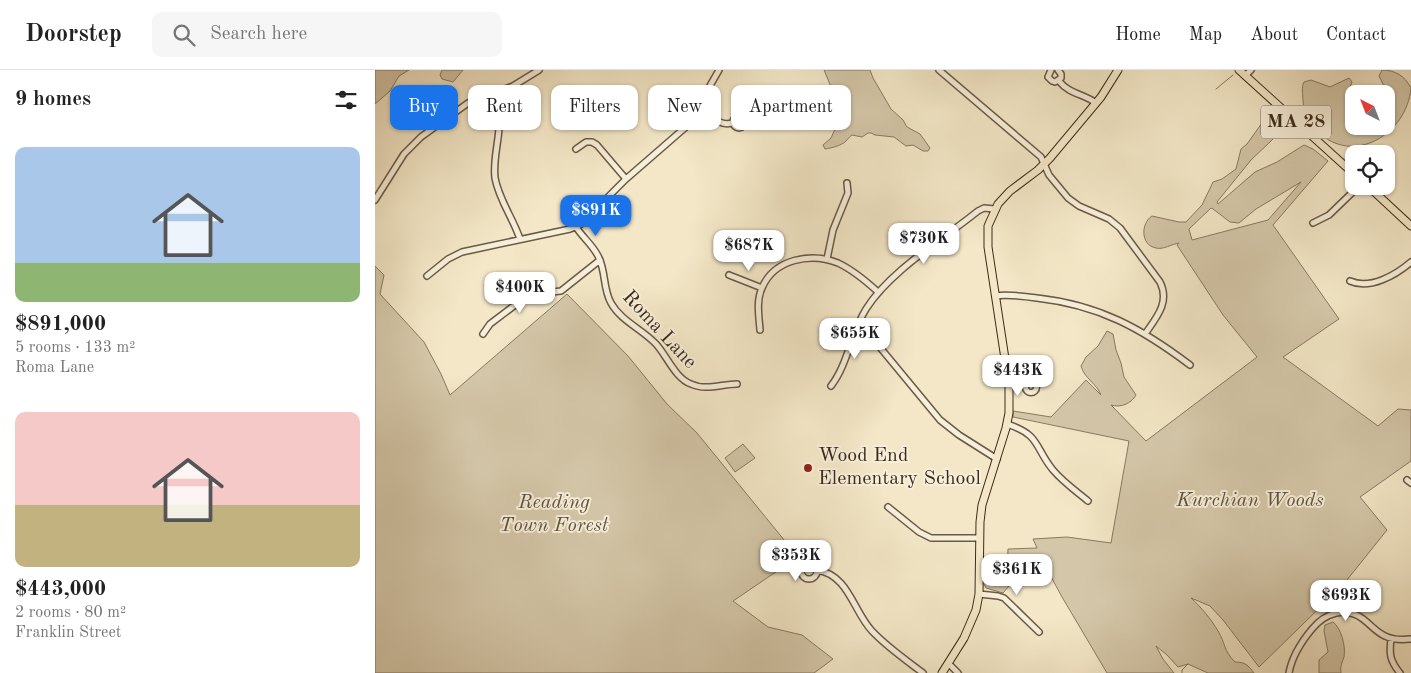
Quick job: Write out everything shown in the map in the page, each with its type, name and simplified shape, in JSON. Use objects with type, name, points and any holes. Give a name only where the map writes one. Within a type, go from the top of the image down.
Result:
[{"type":"main road","points":[[942,673],[970,627],[979,594],[982,506],[1007,424],[1010,405],[1009,385],[987,240],[988,226],[994,209],[1006,195],[1045,163],[1096,103],[1118,70]]},
{"type":"main road","name":"MA 28","points":[[1239,70],[1345,166]]},
{"type":"main road","points":[[1378,195],[1411,226]]},
{"type":"street","points":[[514,85],[539,70]]},
{"type":"street","points":[[939,70],[1041,157],[1049,175],[1071,201],[1106,218],[1120,228],[1160,282],[1164,294],[1163,306],[1145,334]]},
{"type":"street","points":[[1051,70],[1048,75],[1050,80],[1054,82],[1059,81],[1069,90],[1096,103]]},
{"type":"street","points":[[1059,70],[1061,75],[1059,81]]},
{"type":"street","points":[[1245,76],[1251,70]]},
{"type":"street","points":[[710,85],[717,71]]},
{"type":"street","points":[[375,200],[412,144],[468,103]]},
{"type":"street","points":[[498,130],[495,177],[501,197],[520,239]]},
{"type":"street","points":[[427,276],[447,259],[458,253],[576,227],[589,218],[626,179],[683,130]]},
{"type":"street","points":[[576,149],[586,142],[595,143],[626,179]]},
{"type":"street","points":[[827,259],[833,230],[848,193],[847,183]]},
{"type":"street","points":[[1313,223],[1329,215],[1350,195]]},
{"type":"street","points":[[831,386],[838,376],[859,322],[878,292],[901,271],[978,211],[985,208],[994,209]]},
{"type":"street","name":"Roma Lane","points":[[576,227],[600,260],[606,291],[612,305],[622,317],[654,342],[683,380],[692,385],[702,387],[737,384]]},
{"type":"street","points":[[760,330],[759,309],[762,288],[772,272],[789,262],[810,258],[827,259],[850,269],[878,292]]},
{"type":"street","points":[[483,334],[490,324],[523,299],[533,294],[561,291],[600,260]]},
{"type":"street","points":[[1351,281],[1361,285],[1377,281],[1396,273],[1411,262]]},
{"type":"street","points":[[729,275],[762,288]]},
{"type":"street","points":[[995,296],[1019,296],[1071,303],[1103,313],[1145,334],[1190,365]]},
{"type":"street","points":[[859,322],[940,420],[959,435],[997,459]]},
{"type":"street","points":[[1009,385],[1025,385]]},
{"type":"street","points":[[1007,424],[1031,436],[1053,471],[1089,501]]},
{"type":"street","points":[[888,507],[919,532],[931,538],[980,538]]},
{"type":"street","points":[[817,570],[828,573],[839,581],[848,591],[860,616],[870,628],[923,673]]},
{"type":"street","points":[[979,594],[1004,598],[1039,632]]},
{"type":"street","points":[[1289,673],[1297,650],[1310,632],[1320,620],[1333,614],[1345,612],[1355,614],[1381,634],[1391,639],[1411,639]]},
{"type":"street","points":[[1391,639],[1389,656],[1400,673]]},
{"type":"street","points":[[948,663],[958,673]]},
{"type":"green space","points":[[375,70],[409,70],[399,76],[394,85],[390,85],[390,91],[375,104]]},
{"type":"green space","points":[[442,70],[463,70],[453,82],[442,79],[440,75]]},
{"type":"green space","points":[[824,70],[870,70],[891,109],[903,120],[907,127],[920,134],[930,148],[928,151],[923,151],[913,145],[906,146],[894,137],[868,133],[862,137],[852,135],[841,144],[825,149],[823,145],[831,138],[835,130],[851,130],[851,85],[830,85]]},
{"type":"green space","points":[[1382,70],[1399,74],[1411,88],[1407,105],[1395,124],[1395,85],[1384,85],[1379,76]]},
{"type":"green space","points":[[1349,78],[1352,82],[1351,85],[1345,85],[1345,135],[1383,135],[1362,145],[1345,146],[1331,141],[1311,124],[1305,114],[1302,89],[1304,82],[1311,80],[1330,87]]},
{"type":"green space","name":"Kurchian Woods","points":[[1267,116],[1277,117],[1279,121],[1275,137],[1251,160],[1217,202],[1218,204],[1255,172],[1277,162],[1304,145],[1313,149],[1328,161],[1273,225],[1339,319],[1283,357],[1378,426],[1398,409],[1411,410],[1411,461],[1360,497],[1387,530],[1343,585],[1259,667],[1210,606],[1191,598],[1206,613],[1221,636],[1231,658],[1235,662],[1246,664],[1254,673],[1208,673],[1188,664],[1178,667],[1156,646],[1174,673],[1107,673],[1044,564],[1028,564],[1003,593],[986,588],[984,576],[1007,576],[1008,549],[1037,548],[1033,539],[1067,537],[1111,543],[1129,441],[1013,417],[1013,411],[1051,417],[1086,380],[1101,395],[1081,366],[1086,357],[1098,346],[1107,331],[1113,334],[1124,377],[1136,395],[1125,404],[1111,405],[1146,441],[1257,357],[1223,315],[1177,245],[1179,243],[1162,248],[1151,246],[1145,238],[1144,228],[1148,219],[1152,216],[1186,222],[1202,205],[1213,182],[1222,179],[1236,169],[1241,149],[1247,144]],"holes":[[[1301,182],[1268,220],[1192,240],[1189,229],[1211,208],[1230,222],[1239,223],[1256,209]]]},
{"type":"green space","name":"Reading Town Forest","points":[[375,266],[384,275],[380,294],[424,342],[450,395],[567,294],[628,356],[667,404],[697,433],[798,557],[733,601],[768,627],[802,635],[833,659],[814,673],[375,673]]},
{"type":"green space","points":[[743,444],[755,458],[735,472],[725,458]]},
{"type":"green space","points":[[1333,622],[1341,633],[1344,643],[1341,673],[1319,673],[1319,660],[1328,652],[1324,631],[1325,625]]},
{"type":"waterway","points":[[1216,89],[1233,75]]},
{"type":"waterway","points":[[1182,673],[1182,670],[1188,664]]},
{"type":"place","name":"Wood End Elementary School","points":[[808,468]]}]
